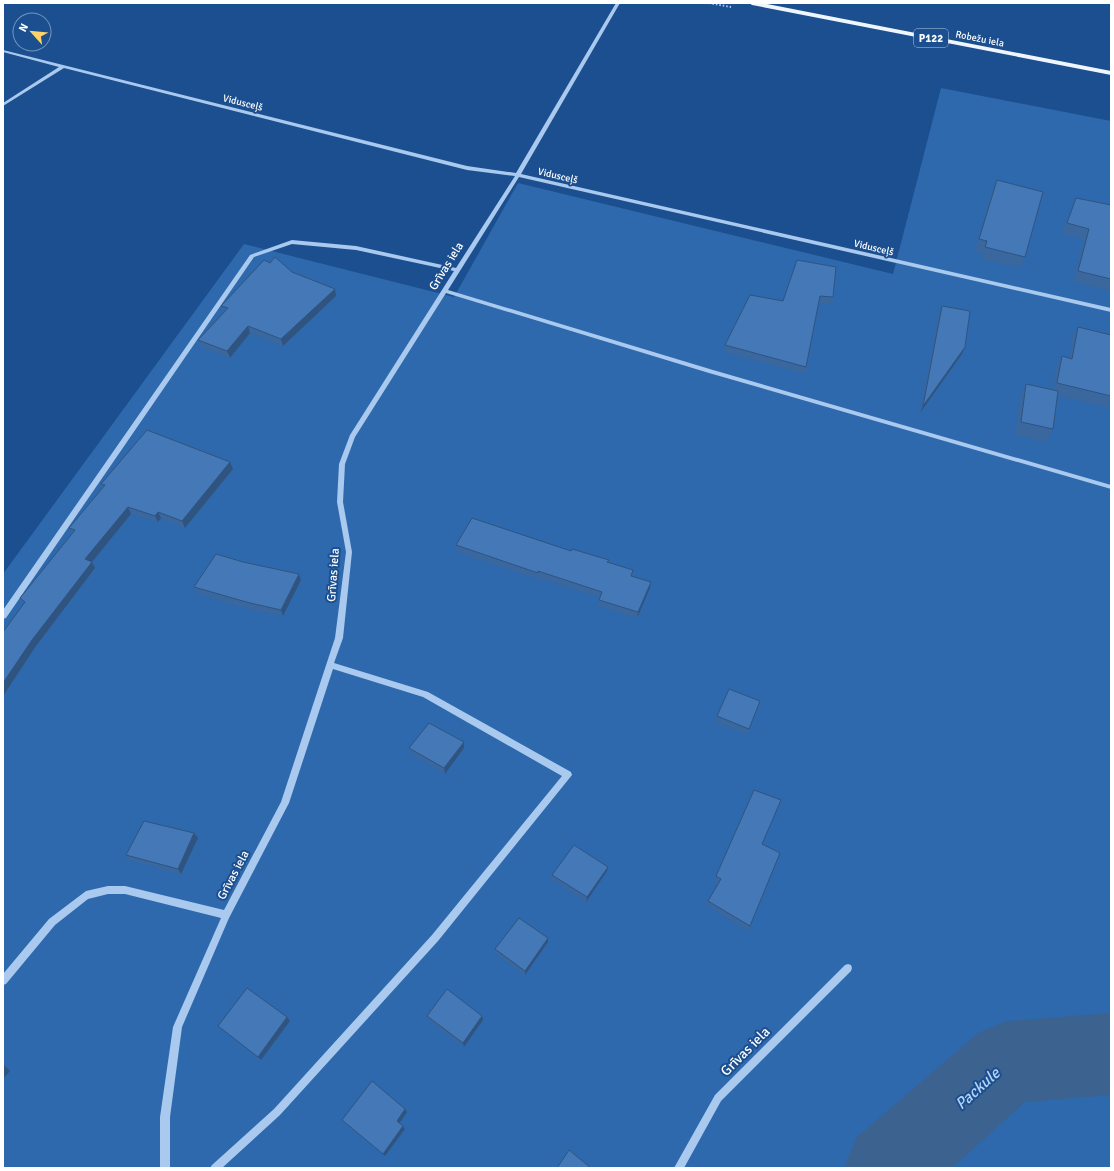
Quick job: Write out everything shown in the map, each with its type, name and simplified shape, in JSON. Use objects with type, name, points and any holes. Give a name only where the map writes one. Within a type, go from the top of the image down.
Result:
[{"type":"main road","name":"Robežu iela","points":[[752,3],[1111,73]]},
{"type":"street","name":"Grīvas iela","points":[[165,1168],[165,1117],[178,1027],[226,915],[285,803],[339,638],[349,552],[340,502],[342,464],[352,437],[518,175],[618,3]]},
{"type":"street","name":"Vidusceļš","points":[[3,51],[467,168],[518,175],[1111,310]]},
{"type":"street","points":[[3,105],[62,66]]},
{"type":"street","points":[[3,616],[252,256],[292,242],[356,248],[457,270]]},
{"type":"street","points":[[444,291],[719,375],[1111,487]]},
{"type":"street","points":[[215,1168],[277,1112],[430,944],[568,775],[426,694],[330,665]]},
{"type":"street","points":[[3,981],[52,922],[86,895],[108,890],[125,890],[226,915]]},
{"type":"street","name":"Grīvas iela","points":[[679,1168],[718,1098],[848,968]]},
{"type":"shaded area","points":[[941,88],[1111,121],[1111,1168],[3,1168],[3,574],[244,244],[454,297],[518,183],[893,274]]},
{"type":"building","points":[[997,180],[1043,192],[1025,257],[985,247],[987,241],[979,239]]},
{"type":"building","points":[[1076,198],[1111,205],[1111,279],[1078,271],[1089,229],[1067,223]]},
{"type":"building","points":[[275,257],[292,272],[335,289],[281,339],[248,326],[227,351],[198,340],[228,308],[221,306],[264,260],[270,263]]},
{"type":"building","points":[[797,260],[836,267],[833,297],[820,296],[806,367],[725,345],[750,295],[783,301]]},
{"type":"building","points":[[942,306],[970,311],[965,347],[923,406]]},
{"type":"building","points":[[1078,327],[1111,335],[1111,396],[1057,383],[1062,356],[1072,359]]},
{"type":"building","points":[[1026,384],[1058,391],[1053,429],[1021,422]]},
{"type":"building","points":[[147,430],[230,462],[182,521],[158,512],[155,516],[128,507],[85,559],[92,562],[32,640],[3,683],[3,632],[25,602],[20,598],[75,530],[69,528],[105,485],[101,484]]},
{"type":"building","points":[[472,518],[571,551],[572,549],[609,560],[607,562],[633,570],[631,576],[651,582],[638,612],[599,600],[602,592],[538,571],[538,573],[456,545]]},
{"type":"building","points":[[216,554],[243,562],[299,574],[281,610],[194,587]]},
{"type":"building","points":[[729,689],[760,701],[749,729],[717,716]]},
{"type":"building","points":[[429,723],[464,742],[444,768],[409,748]]},
{"type":"building","points":[[754,790],[781,800],[762,844],[780,853],[750,926],[708,901],[721,879],[716,876]]},
{"type":"building","points":[[144,821],[194,833],[178,869],[126,855]]},
{"type":"building","points":[[574,845],[608,867],[587,897],[552,875]]},
{"type":"building","points":[[519,918],[548,938],[525,971],[495,949]]},
{"type":"building","points":[[247,988],[287,1017],[258,1057],[218,1026]]},
{"type":"building","points":[[447,989],[482,1016],[463,1043],[427,1016]]},
{"type":"building","points":[[372,1081],[405,1109],[397,1121],[403,1126],[383,1154],[342,1120]]},
{"type":"building","points":[[569,1150],[591,1168],[557,1168]]},
{"type":"waterway","name":"Packule","points":[[888,1168],[1007,1062],[1111,1054]]}]
